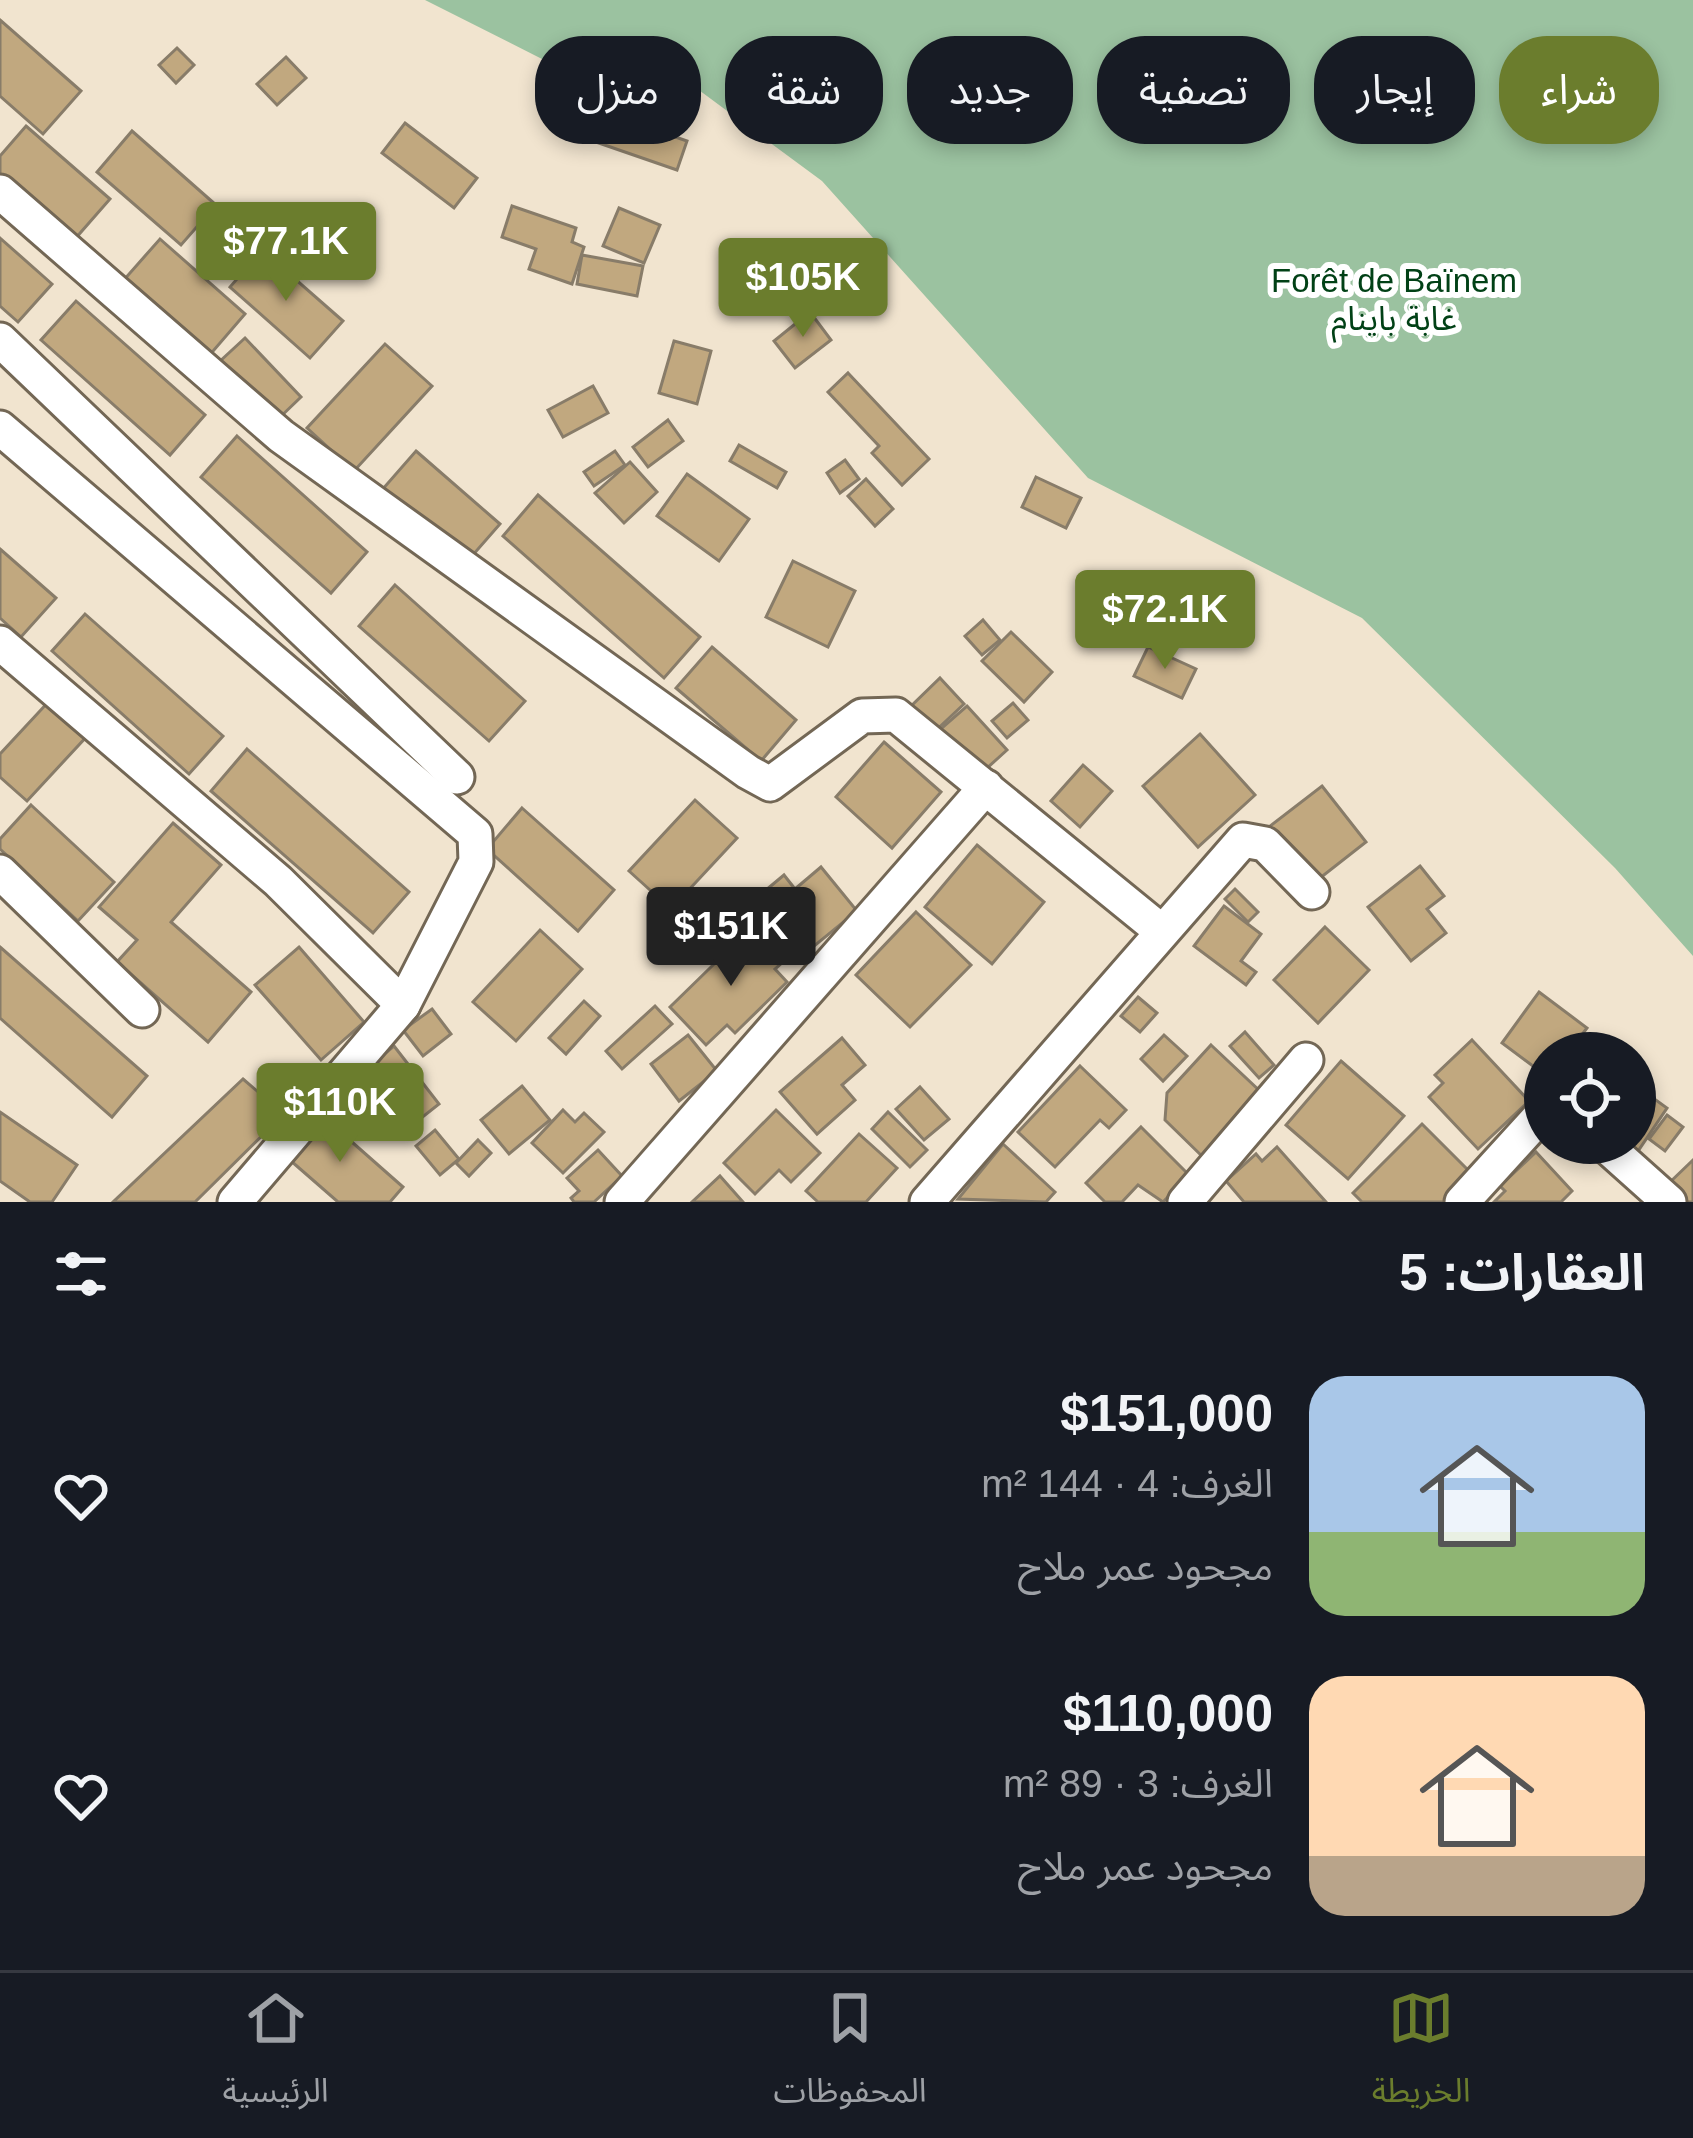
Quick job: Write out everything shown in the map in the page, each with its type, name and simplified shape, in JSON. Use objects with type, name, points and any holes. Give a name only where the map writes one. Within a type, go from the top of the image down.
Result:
[{"type":"street","points":[[0,192],[281,436],[748,772],[770,784],[862,716],[896,715],[1160,930]]},
{"type":"street","points":[[0,340],[457,777]]},
{"type":"street","points":[[0,428],[475,835],[476,862],[403,1004],[236,1202]]},
{"type":"street","points":[[0,643],[278,881],[403,1004]]},
{"type":"street","points":[[622,1202],[986,787]]},
{"type":"street","points":[[927,1202],[1243,840],[1265,844],[1312,892]]},
{"type":"street","points":[[0,872],[142,1010]]},
{"type":"street","points":[[1185,1202],[1306,1060]]},
{"type":"street","points":[[1462,1202],[1524,1134]]},
{"type":"street","points":[[1626,1164],[1669,1202]]},
{"type":"green space","name":"Forêt de Baïnem غابة باينام","points":[[425,0],[1693,0],[1693,956],[1615,868],[1362,618],[1088,478],[822,181],[772,144],[883,144],[883,36],[725,36],[725,109],[701,92],[701,36],[535,36],[535,55]]},
{"type":"building","points":[[0,20],[81,91],[43,134],[0,96]]},
{"type":"building","points":[[177,48],[194,65],[176,83],[159,65]]},
{"type":"building","points":[[286,57],[306,78],[277,105],[257,84]]},
{"type":"building","points":[[405,123],[477,178],[454,208],[382,153]]},
{"type":"building","points":[[26,126],[110,199],[74,240],[0,174],[0,156]]},
{"type":"building","points":[[132,131],[216,205],[181,245],[97,172]]},
{"type":"building","points":[[602,144],[686,144],[677,170]]},
{"type":"building","points":[[512,206],[576,228],[572,242],[584,247],[572,284],[529,269],[536,249],[502,237]]},
{"type":"building","points":[[619,208],[660,225],[644,263],[603,246]]},
{"type":"building","points":[[0,238],[52,284],[18,322],[0,306]]},
{"type":"building","points":[[160,239],[245,314],[208,357],[122,282]]},
{"type":"building","points":[[262,250],[343,321],[310,358],[230,287]]},
{"type":"building","points":[[582,255],[643,266],[637,296],[577,284]]},
{"type":"building","points":[[76,301],[205,415],[170,455],[41,340]]},
{"type":"building","points":[[810,312],[831,340],[795,368],[774,341]]},
{"type":"building","points":[[245,338],[301,397],[275,422],[218,363]]},
{"type":"building","points":[[674,341],[711,351],[697,404],[659,393]]},
{"type":"building","points":[[385,344],[432,386],[354,471],[307,428]]},
{"type":"building","points":[[848,373],[929,459],[902,485],[872,453],[879,446],[828,392]]},
{"type":"building","points":[[593,386],[608,413],[563,437],[548,410]]},
{"type":"building","points":[[668,420],[683,441],[648,467],[633,447]]},
{"type":"building","points":[[237,436],[367,552],[331,593],[201,477]]},
{"type":"building","points":[[739,445],[786,472],[777,488],[730,461]]},
{"type":"building","points":[[416,451],[500,524],[465,564],[381,491]]},
{"type":"building","points":[[615,451],[625,465],[594,486],[584,472]]},
{"type":"building","points":[[845,460],[859,479],[840,493],[827,473]]},
{"type":"building","points":[[630,462],[657,492],[624,523],[595,493]]},
{"type":"building","points":[[687,474],[749,519],[719,561],[657,516]]},
{"type":"building","points":[[1036,477],[1081,498],[1066,528],[1022,507]]},
{"type":"building","points":[[866,479],[893,509],[875,526],[848,496]]},
{"type":"building","points":[[538,495],[700,637],[664,678],[503,536]]},
{"type":"building","points":[[0,549],[56,598],[21,637],[0,618]]},
{"type":"building","points":[[793,561],[855,591],[828,647],[766,617]]},
{"type":"building","points":[[395,585],[525,701],[489,741],[359,626]]},
{"type":"building","points":[[85,614],[223,736],[189,774],[52,651]]},
{"type":"building","points":[[983,620],[1000,640],[982,655],[965,636]]},
{"type":"building","points":[[1011,632],[1052,672],[1024,702],[982,661]]},
{"type":"building","points":[[712,647],[796,720],[761,761],[676,688]]},
{"type":"building","points":[[1148,647],[1196,669],[1182,698],[1134,676]]},
{"type":"building","points":[[940,678],[964,704],[931,735],[907,710]]},
{"type":"building","points":[[51,699],[89,734],[27,801],[0,777],[0,754]]},
{"type":"building","points":[[1013,703],[1028,720],[1007,738],[992,721]]},
{"type":"building","points":[[967,706],[1007,750],[976,778],[936,733]]},
{"type":"building","points":[[1200,734],[1255,795],[1198,847],[1143,786]]},
{"type":"building","points":[[884,742],[941,792],[892,848],[836,797]]},
{"type":"building","points":[[247,749],[409,892],[373,933],[211,791]]},
{"type":"building","points":[[1083,765],[1112,791],[1080,827],[1051,801]]},
{"type":"building","points":[[1322,786],[1366,842],[1315,882],[1265,830]]},
{"type":"building","points":[[695,800],[737,838],[671,909],[629,871]]},
{"type":"building","points":[[31,805],[114,882],[78,921],[0,849],[0,839]]},
{"type":"building","points":[[522,808],[614,890],[578,931],[487,849]]},
{"type":"building","points":[[173,823],[221,865],[171,922],[251,992],[208,1042],[117,962],[137,940],[99,907]]},
{"type":"building","points":[[977,845],[1044,902],[992,964],[925,907]]},
{"type":"building","points":[[1420,866],[1444,896],[1427,909],[1446,933],[1411,961],[1368,907]]},
{"type":"building","points":[[821,867],[857,911],[813,947],[766,890],[784,875],[795,889]]},
{"type":"building","points":[[1235,889],[1258,912],[1248,922],[1225,899]]},
{"type":"building","points":[[1224,906],[1261,934],[1241,961],[1256,972],[1246,985],[1194,946]]},
{"type":"building","points":[[916,912],[971,965],[910,1027],[856,975]]},
{"type":"building","points":[[783,921],[812,950],[805,958],[776,929]]},
{"type":"building","points":[[1325,927],[1369,970],[1318,1023],[1274,980]]},
{"type":"building","points":[[750,929],[783,962],[775,969],[787,982],[735,1033],[727,1025],[706,1045],[670,1007]]},
{"type":"building","points":[[540,930],[582,969],[516,1041],[473,1002]]},
{"type":"building","points":[[0,947],[147,1076],[112,1117],[0,1018]]},
{"type":"building","points":[[299,947],[364,1022],[321,1060],[255,985]]},
{"type":"building","points":[[1539,992],[1587,1028],[1584,1032],[1524,1032],[1524,1059],[1502,1043]]},
{"type":"building","points":[[1138,997],[1157,1013],[1140,1032],[1121,1016]]},
{"type":"building","points":[[584,1001],[600,1016],[566,1054],[549,1038]]},
{"type":"building","points":[[655,1006],[672,1024],[622,1069],[606,1051]]},
{"type":"building","points":[[432,1009],[451,1034],[423,1056],[403,1030]]},
{"type":"building","points":[[1245,1032],[1274,1065],[1259,1078],[1230,1046]]},
{"type":"building","points":[[688,1035],[717,1071],[679,1101],[651,1064]]},
{"type":"building","points":[[1164,1035],[1187,1056],[1163,1081],[1141,1059]]},
{"type":"building","points":[[842,1038],[865,1065],[842,1085],[855,1100],[817,1134],[780,1092]]},
{"type":"building","points":[[1472,1040],[1524,1096],[1524,1106],[1478,1149],[1429,1097],[1443,1083],[1435,1075]]},
{"type":"building","points":[[1211,1045],[1263,1094],[1233,1120],[1241,1129],[1206,1160],[1165,1120],[1167,1093]]},
{"type":"building","points":[[394,1046],[439,1104],[410,1127],[365,1070]]},
{"type":"building","points":[[1341,1061],[1404,1116],[1348,1179],[1286,1125]]},
{"type":"building","points":[[1080,1066],[1126,1110],[1109,1128],[1100,1120],[1055,1167],[1018,1132]]},
{"type":"building","points":[[243,1079],[284,1114],[195,1202],[113,1202]]},
{"type":"building","points":[[522,1086],[550,1120],[509,1154],[481,1120]]},
{"type":"building","points":[[920,1087],[949,1119],[924,1140],[896,1109]]},
{"type":"building","points":[[1656,1100],[1667,1108],[1656,1124]]},
{"type":"building","points":[[563,1110],[575,1122],[584,1113],[604,1132],[563,1173],[532,1143]]},
{"type":"building","points":[[776,1110],[820,1153],[791,1182],[779,1170],[755,1194],[724,1163]]},
{"type":"building","points":[[0,1112],[77,1165],[52,1202],[30,1202],[0,1181]]},
{"type":"building","points":[[888,1112],[927,1150],[910,1167],[872,1129]]},
{"type":"building","points":[[319,1113],[403,1187],[390,1202],[338,1202],[283,1154]]},
{"type":"building","points":[[1667,1115],[1683,1127],[1665,1151],[1656,1144],[1656,1130]]},
{"type":"building","points":[[1422,1124],[1474,1176],[1449,1202],[1362,1202],[1353,1193]]},
{"type":"building","points":[[1141,1127],[1189,1175],[1163,1202],[1138,1185],[1122,1202],[1105,1202],[1086,1183]]},
{"type":"building","points":[[435,1130],[459,1159],[440,1175],[416,1146]]},
{"type":"building","points":[[859,1134],[897,1168],[866,1202],[818,1202],[806,1191]]},
{"type":"building","points":[[478,1140],[491,1153],[469,1176],[456,1163]]},
{"type":"building","points":[[1003,1144],[1055,1192],[1046,1202],[958,1199]]},
{"type":"building","points":[[1277,1147],[1326,1202],[1244,1202],[1226,1181],[1256,1154],[1262,1161]]},
{"type":"building","points":[[598,1150],[622,1176],[594,1202],[574,1202],[571,1198],[579,1191],[567,1178]]},
{"type":"building","points":[[1693,1160],[1693,1202],[1683,1202],[1667,1185]]},
{"type":"building","points":[[1524,1163],[1547,1164],[1572,1191],[1561,1202],[1494,1202],[1505,1191],[1500,1186]]},
{"type":"building","points":[[720,1176],[743,1202],[692,1202]]}]
